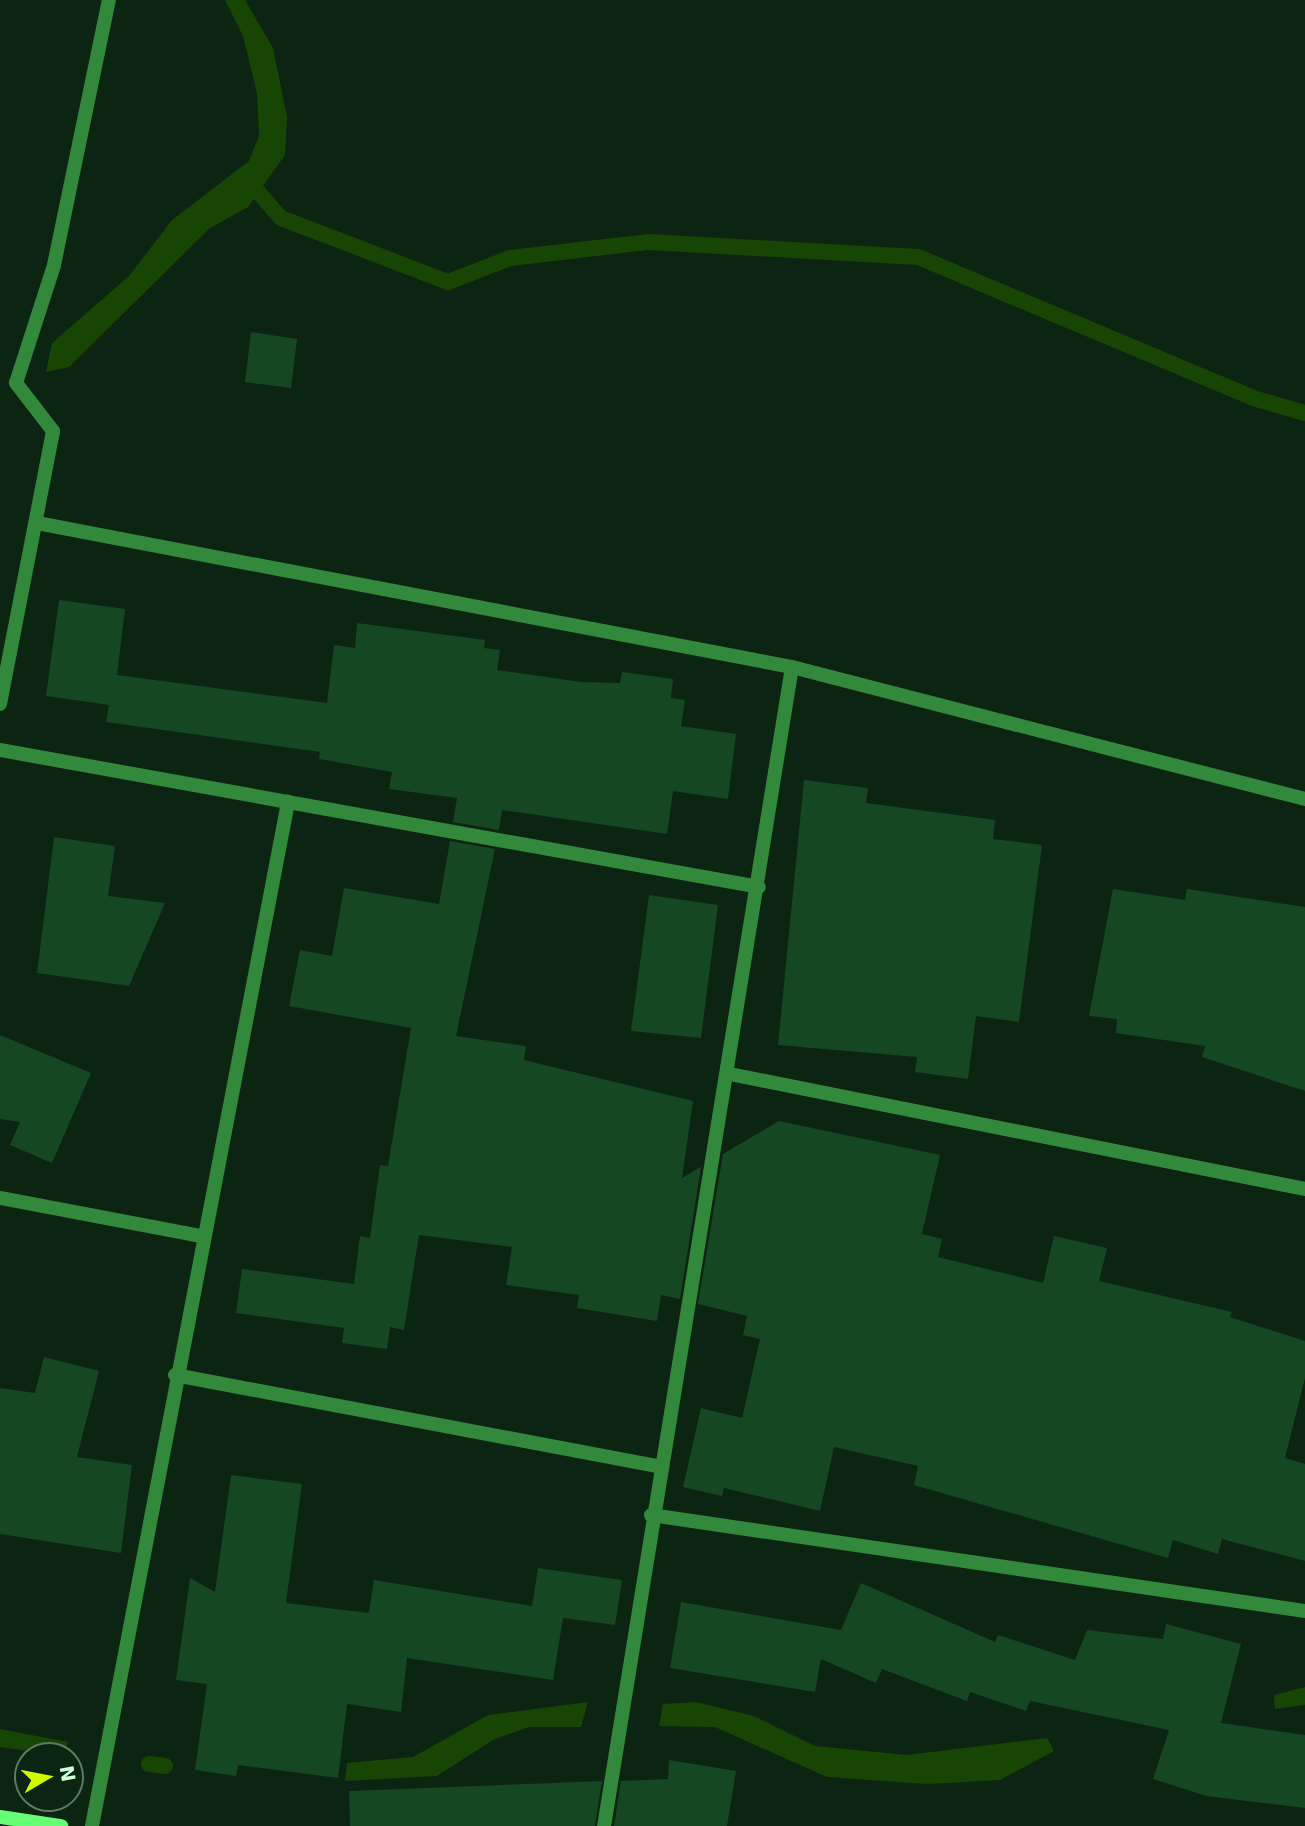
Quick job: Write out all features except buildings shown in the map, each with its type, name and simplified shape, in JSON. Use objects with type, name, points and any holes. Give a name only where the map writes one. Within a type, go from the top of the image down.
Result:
[{"type":"street","points":[[0,704],[53,430],[16,383],[25,337],[54,265],[109,0]]},
{"type":"street","points":[[37,523],[792,667],[1305,799]]},
{"type":"street","points":[[604,1826],[658,1466],[730,1074],[792,667]]},
{"type":"street","points":[[0,750],[759,887]]},
{"type":"street","points":[[92,1826],[201,1236],[288,802]]},
{"type":"street","points":[[730,1074],[1305,1189]]},
{"type":"street","points":[[0,1198],[201,1236]]},
{"type":"street","points":[[175,1375],[658,1466]]},
{"type":"street","points":[[651,1515],[1305,1611]]},
{"type":"street","points":[[0,1817],[61,1826]]},
{"type":"shaded area","points":[[225,0],[245,0],[273,48],[287,117],[285,155],[248,207],[210,228],[69,367],[46,372],[52,343],[129,276],[172,220],[249,161],[259,136],[257,93],[243,36]]},
{"type":"shaded area","points":[[1305,1687],[1305,1705],[1275,1709],[1274,1695]]},
{"type":"shaded area","points":[[588,1702],[581,1727],[529,1727],[493,1740],[437,1776],[345,1781],[347,1763],[413,1757],[488,1715]]},
{"type":"shaded area","points":[[696,1702],[754,1716],[815,1746],[907,1755],[1047,1738],[1054,1751],[1000,1780],[927,1784],[827,1777],[715,1727],[659,1726],[663,1704]]},
{"type":"shaded area","points":[[0,1729],[68,1742],[14,1742],[14,1749],[0,1747]]},
{"type":"waterway","points":[[250,183],[281,218],[448,282],[510,258],[649,242],[918,257],[1253,398],[1305,413]]},
{"type":"waterway","points":[[149,1764],[165,1766]]}]
